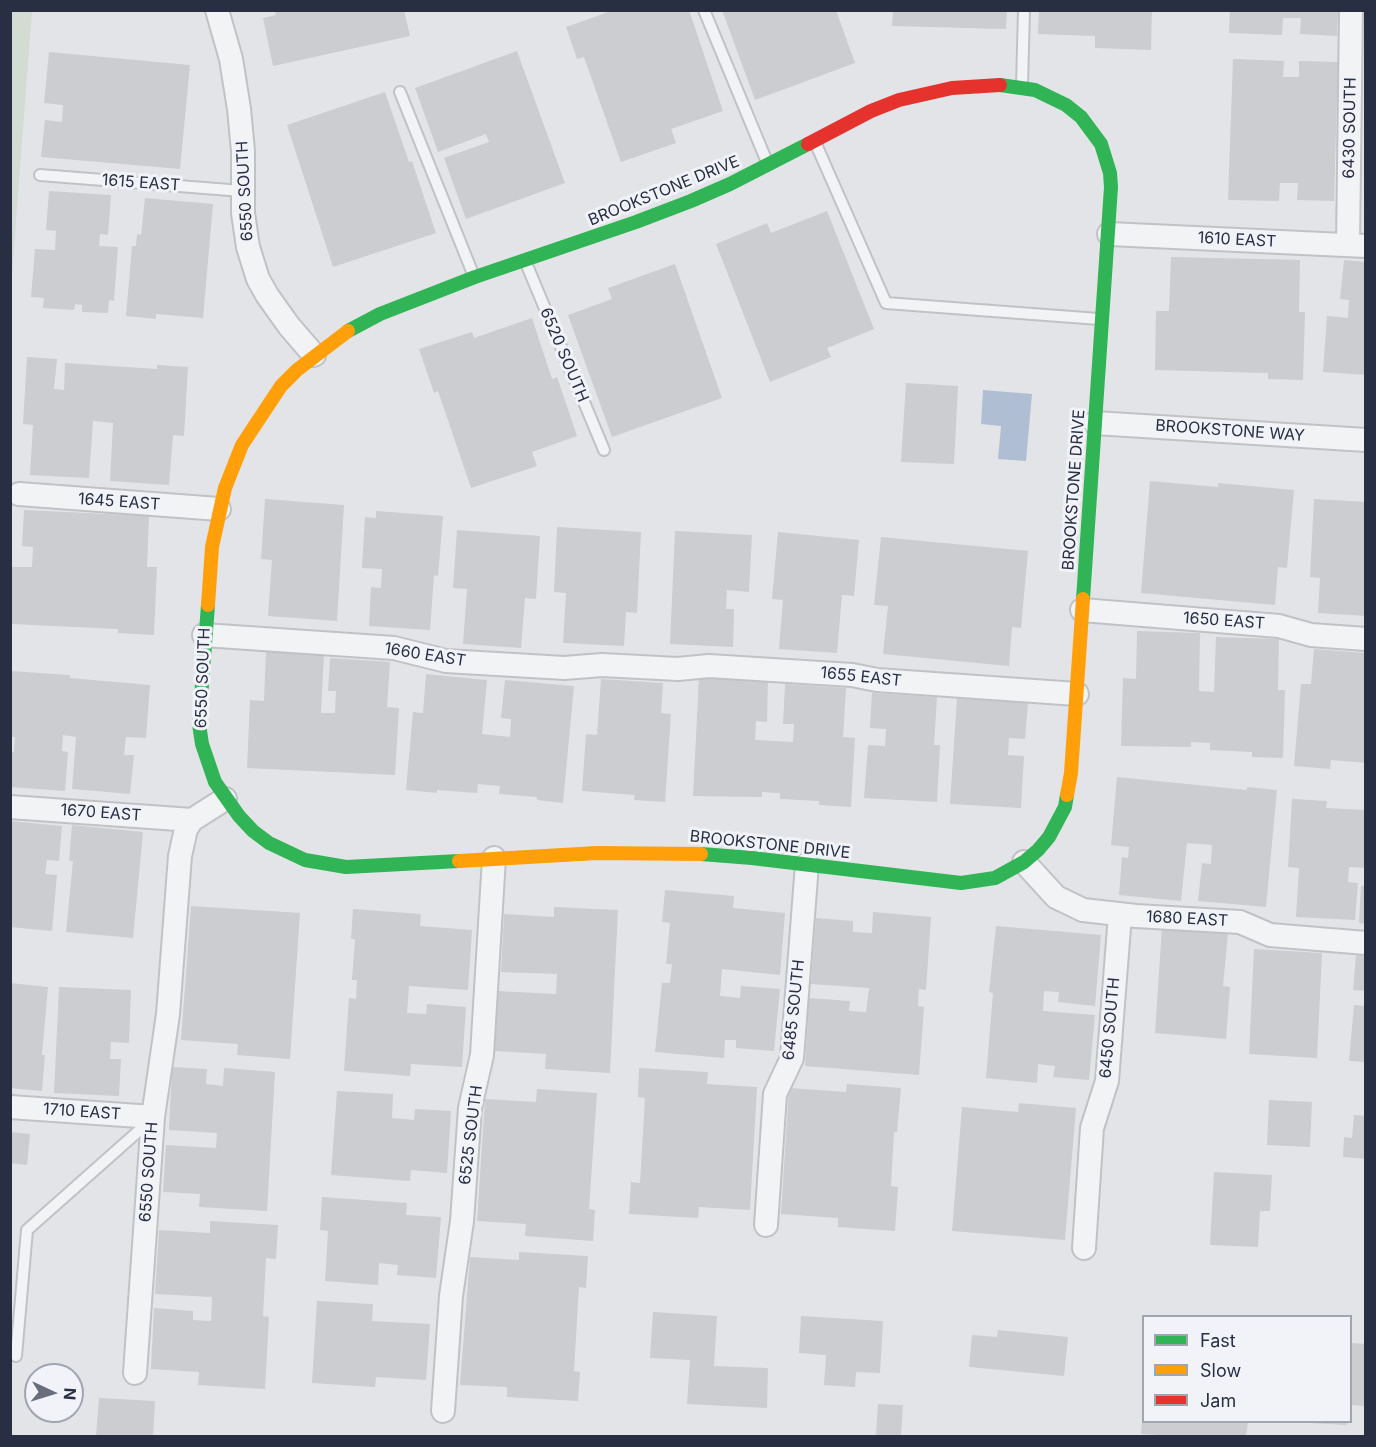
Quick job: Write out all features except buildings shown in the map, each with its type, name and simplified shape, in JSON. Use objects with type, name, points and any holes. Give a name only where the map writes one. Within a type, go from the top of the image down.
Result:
[{"type":"street","name":"6550 SOUTH","points":[[218,10],[231,59],[239,109],[243,152],[242,191],[248,247],[258,279],[277,310],[314,355],[280,386],[253,424],[233,466],[219,509],[212,547],[199,724],[207,764],[225,799]]},
{"type":"street","name":"6430 SOUTH","points":[[1351,10],[1357,246]]},
{"type":"street","name":"BROOKSTONE DRIVE","points":[[225,799],[246,824],[269,843],[305,860],[325,865],[371,867],[494,858],[648,852],[699,854],[807,864],[961,883],[995,878],[1024,862],[1049,837],[1065,807],[1071,773],[1077,694],[1111,187],[1108,165],[1101,144],[1081,117],[1066,105],[1050,96],[1000,85],[928,92],[899,100],[871,111],[768,165],[691,201],[475,277],[380,314],[344,333],[314,355]]},
{"type":"street","name":"1610 EAST","points":[[1109,234],[1357,246]]},
{"type":"street","name":"BROOKSTONE WAY","points":[[1095,423],[1365,440]]},
{"type":"street","name":"1645 EAST","points":[[19,494],[219,509]]},
{"type":"street","name":"1650 EAST","points":[[1082,610],[1279,626],[1311,635],[1365,639]]},
{"type":"street","name":"1660 EAST","points":[[204,635],[394,648],[446,661],[564,668],[602,665],[646,667]]},
{"type":"street","name":"1655 EAST","points":[[646,667],[678,669],[709,666],[852,675],[877,680],[1077,694]]},
{"type":"street","points":[[192,820],[225,799]]},
{"type":"street","name":"1670 EAST","points":[[10,807],[192,820]]},
{"type":"street","name":"6550 SOUTH","points":[[135,1373],[153,1117],[168,1014],[180,856],[186,829],[192,820]]},
{"type":"street","name":"6525 SOUTH","points":[[442,1411],[451,1296],[462,1221],[470,1108],[482,1055],[494,858]]},
{"type":"street","name":"1680 EAST","points":[[1024,862],[1056,897],[1083,910],[1120,915],[1240,922],[1270,935],[1365,943]]},
{"type":"street","name":"6485 SOUTH","points":[[766,1225],[775,1094],[792,1058],[807,864]]},
{"type":"street","name":"6450 SOUTH","points":[[1084,1248],[1092,1128],[1107,1081],[1120,915]]},
{"type":"street","name":"1710 EAST","points":[[10,1107],[153,1117]]},
{"type":"lane","points":[[705,10],[768,165]]},
{"type":"lane","points":[[1022,88],[1024,10]]},
{"type":"lane","points":[[400,92],[475,277]]},
{"type":"lane","points":[[814,140],[886,303],[1103,319]]},
{"type":"lane","name":"1615 EAST","points":[[40,175],[242,191]]},
{"type":"lane","name":"6520 SOUTH","points":[[524,260],[604,450]]},
{"type":"lane","points":[[16,1356],[27,1230],[153,1117]]},
{"type":"shaded area","points":[[10,11],[32,11],[11,286]]},
{"type":"water","points":[[983,390],[1032,394],[1026,461],[998,459],[1001,426],[981,424]]},
{"type":"traffic: fast","points":[[1000,85],[1035,90],[1066,105],[1081,117],[1101,144],[1110,173],[1111,187],[1083,599]]},
{"type":"traffic: fast","points":[[348,331],[380,314],[475,277],[691,201],[808,144]]},
{"type":"traffic: fast","points":[[208,605],[199,724],[202,744],[215,782],[239,816],[253,831],[269,843],[305,860],[346,867],[459,861]]},
{"type":"traffic: fast","points":[[701,854],[961,883],[995,878],[1024,862],[1038,850],[1049,837],[1065,807],[1067,795]]},
{"type":"traffic: slow","points":[[208,605],[212,547],[225,488],[242,445],[281,386],[297,370],[348,331]]},
{"type":"traffic: slow","points":[[1067,795],[1071,773],[1083,599]]},
{"type":"traffic: slow","points":[[459,861],[597,853],[701,854]]},
{"type":"traffic: jam","points":[[808,144],[871,111],[899,100],[952,88],[1000,85]]}]
